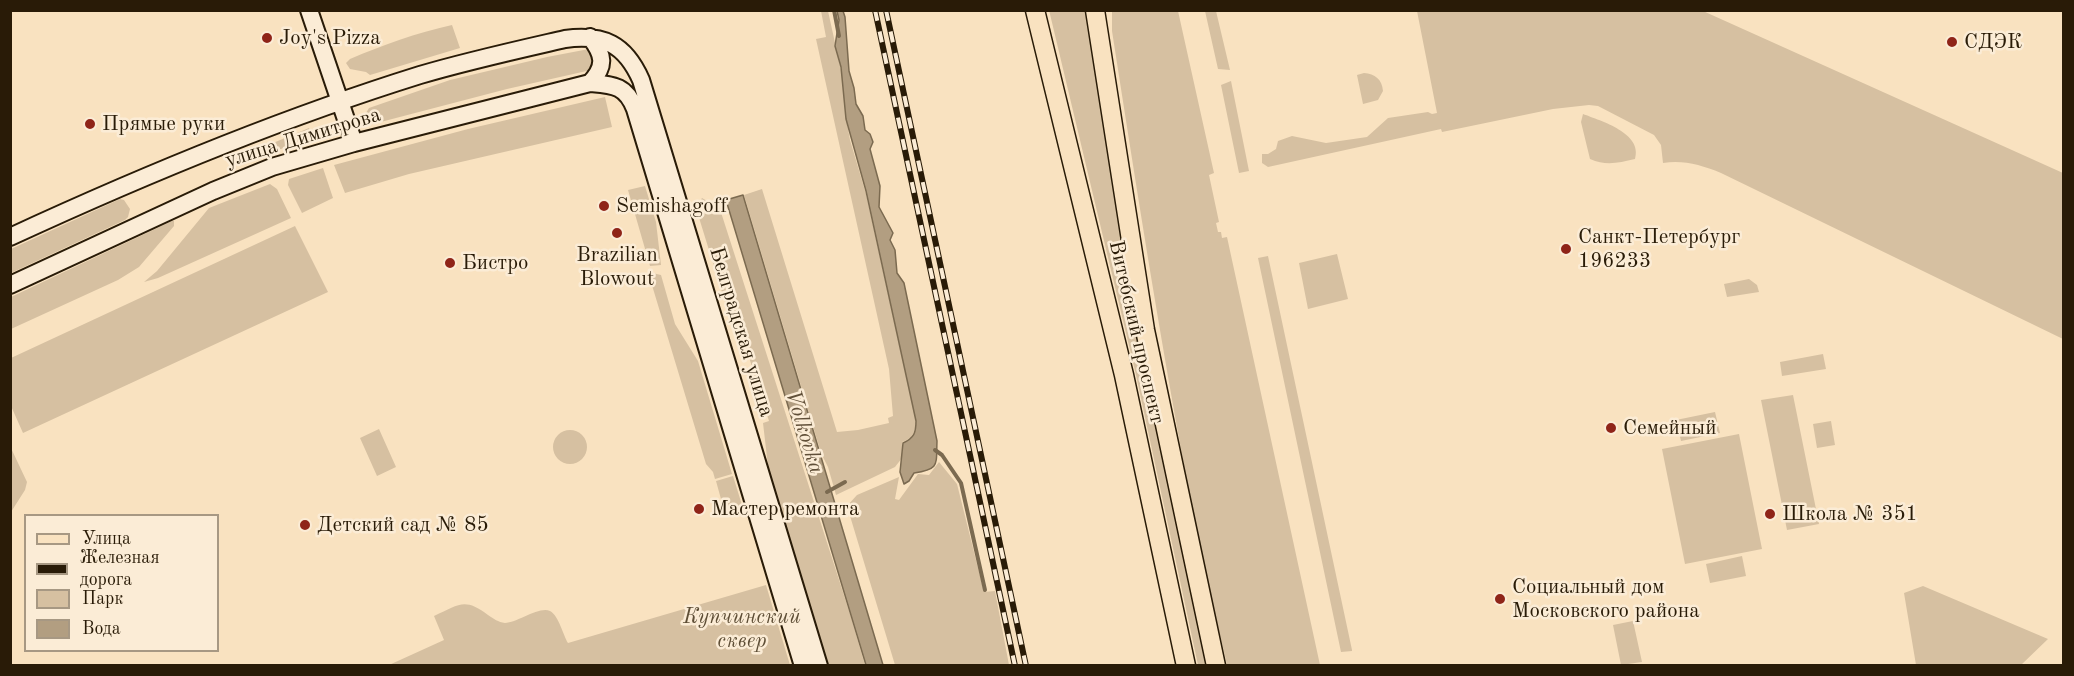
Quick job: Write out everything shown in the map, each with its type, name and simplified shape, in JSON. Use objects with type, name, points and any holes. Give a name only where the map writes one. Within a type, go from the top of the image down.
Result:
[{"type":"main road","name":"Витебский проспект","points":[[1035,10],[1124,375],[1186,666]]},
{"type":"main road","name":"Витебский проспект","points":[[1095,10],[1145,330],[1216,666]]},
{"type":"street","points":[[309,10],[354,143]]},
{"type":"street","points":[[590,37],[598,49],[601,68],[590,84]]},
{"type":"street","name":"улица Димитрова","points":[[10,237],[133,181],[250,134],[339,102],[421,75],[470,62],[565,39],[590,37]]},
{"type":"street","name":"Белградская улица","points":[[590,37],[608,41],[617,46],[632,62],[641,80],[819,666]]},
{"type":"street","name":"улица Димитрова","points":[[10,285],[237,180],[272,167],[354,143],[590,84]]},
{"type":"street","name":"Белградская улица","points":[[590,84],[604,84],[622,89],[631,99],[635,109],[803,666]]},
{"type":"green space","points":[[1049,10],[1086,11],[1138,348],[1205,665],[1198,665],[1136,375]]},
{"type":"green space","points":[[821,11],[828,11],[843,79],[850,140],[866,194],[916,421],[913,434],[902,442],[902,458],[895,467],[836,495],[828,467],[821,453],[744,195],[762,189],[837,432],[889,423],[888,418],[893,416],[889,369],[816,39],[826,37]]},
{"type":"green space","points":[[1112,11],[1178,11],[1214,173],[1209,175],[1219,222],[1216,223],[1222,238],[1227,237],[1320,665],[1227,665],[1193,514],[1168,377],[1112,31]]},
{"type":"green space","points":[[1205,11],[1216,11],[1230,70],[1218,69]]},
{"type":"green space","points":[[1417,11],[1703,11],[2063,173],[2063,339],[1721,173],[1692,164],[1663,163],[1661,145],[1654,135],[1598,106],[1553,109],[1442,132],[1441,129],[1268,167],[1262,163],[1262,154],[1268,154],[1276,149],[1278,141],[1292,136],[1326,143],[1367,137],[1388,118],[1428,112],[1437,113]]},
{"type":"green space","points":[[452,25],[460,48],[370,75],[350,69],[346,63],[350,59],[387,44]]},
{"type":"green space","points":[[589,49],[598,59],[591,70],[373,124],[369,122],[366,113],[369,108],[450,80]]},
{"type":"green space","points":[[1364,73],[1377,78],[1383,91],[1378,100],[1363,104],[1357,75]]},
{"type":"green space","points":[[1231,81],[1249,171],[1239,173],[1221,85]]},
{"type":"green space","points":[[605,97],[612,127],[409,174],[345,193],[334,165],[468,129]]},
{"type":"green space","points":[[1583,114],[1609,124],[1627,135],[1636,150],[1635,159],[1607,163],[1590,159],[1581,122]]},
{"type":"green space","points":[[309,128],[313,140],[236,160],[237,158]]},
{"type":"green space","points":[[323,168],[333,198],[302,213],[288,185],[289,179]]},
{"type":"green space","points":[[270,184],[277,189],[291,218],[158,278],[144,282],[157,271],[209,208]]},
{"type":"green space","points":[[645,186],[656,222],[661,265],[650,266],[628,190]]},
{"type":"green space","points":[[702,198],[712,204],[718,203],[865,665],[828,665],[768,466],[763,423],[769,421],[748,354],[730,318],[696,208]]},
{"type":"green space","points":[[120,199],[124,200],[130,209],[125,220],[11,273],[11,249]]},
{"type":"green space","points":[[174,221],[174,226],[139,267],[118,280],[11,329],[11,297]]},
{"type":"green space","points":[[295,226],[328,292],[23,433],[11,406],[11,358]]},
{"type":"green space","points":[[1337,254],[1348,299],[1308,309],[1299,263]]},
{"type":"green space","points":[[1268,256],[1352,651],[1341,652],[1258,258]]},
{"type":"green space","points":[[648,272],[661,275],[675,324],[698,361],[732,474],[715,479],[713,472],[706,464]]},
{"type":"green space","points":[[1749,279],[1757,285],[1759,292],[1727,297],[1724,284]]},
{"type":"green space","points":[[1823,354],[1826,369],[1782,376],[1780,362]]},
{"type":"green space","points":[[1793,395],[1819,524],[1787,530],[1761,400]]},
{"type":"green space","points":[[1715,412],[1720,433],[1681,441],[1676,420]]},
{"type":"green space","points":[[1831,421],[1835,445],[1817,448],[1813,424]]},
{"type":"green space","points":[[379,429],[396,467],[377,476],[360,438]]},
{"type":"green space","points":[[570,430],[582,435],[587,447],[582,459],[570,464],[558,459],[553,447],[558,435]]},
{"type":"green space","points":[[1739,434],[1762,549],[1685,564],[1662,449]]},
{"type":"green space","points":[[10,446],[27,482],[25,490],[11,512]]},
{"type":"green space","points":[[939,462],[957,484],[984,592],[995,591],[1009,665],[895,665],[847,506],[857,495],[899,477],[895,499],[899,500],[918,474],[929,475]]},
{"type":"green space","points":[[733,476],[742,505],[724,510],[716,481]]},
{"type":"green space","points":[[1742,556],[1746,576],[1710,583],[1706,564]]},
{"type":"green space","name":"Купчинский сквер","points":[[766,585],[790,665],[389,665],[444,640],[434,616],[456,606],[473,606],[505,623],[540,611],[550,611],[558,621],[568,643]]},
{"type":"green space","points":[[1923,586],[2048,639],[2021,665],[1916,665],[1904,593]]},
{"type":"green space","points":[[1633,621],[1642,662],[1621,665],[1613,625]]},
{"type":"water","points":[[837,11],[843,11],[845,17],[849,71],[856,104],[863,116],[865,130],[870,134],[873,142],[870,149],[880,186],[879,207],[893,233],[890,240],[895,250],[897,273],[904,283],[937,441],[935,464],[928,470],[914,473],[904,484],[900,472],[903,443],[914,435],[916,421],[866,191],[846,119],[841,67],[835,46],[839,20]]},
{"type":"water","name":"Volkovka","points":[[743,195],[883,665],[866,665],[726,200]]},
{"type":"waterway","points":[[834,10],[839,36]]},
{"type":"waterway","points":[[935,450],[942,455],[961,483],[985,590]]},
{"type":"waterway","points":[[827,492],[845,482]]},
{"type":"railway","points":[[875,10],[1015,666]]},
{"type":"railway","points":[[886,10],[1026,666]]},
{"type":"place","name":"Joy's Pizza","points":[[267,38]]},
{"type":"place","name":"СДЭК","points":[[1952,42]]},
{"type":"place","name":"Прямые руки","points":[[90,124]]},
{"type":"place","name":"Semishagoff","points":[[604,206]]},
{"type":"place","name":"Brazilian Blowout","points":[[617,233]]},
{"type":"place","name":"Санкт-Петербург 196233","points":[[1566,249]]},
{"type":"place","name":"Бистро","points":[[450,263]]},
{"type":"place","name":"Семейный","points":[[1611,428]]},
{"type":"place","name":"Мастер ремонта","points":[[699,509]]},
{"type":"place","name":"Школа № 351","points":[[1770,514]]},
{"type":"place","name":"Детский сад № 85","points":[[305,525]]},
{"type":"place","name":"Социальный дом Московского района","points":[[1500,599]]}]
